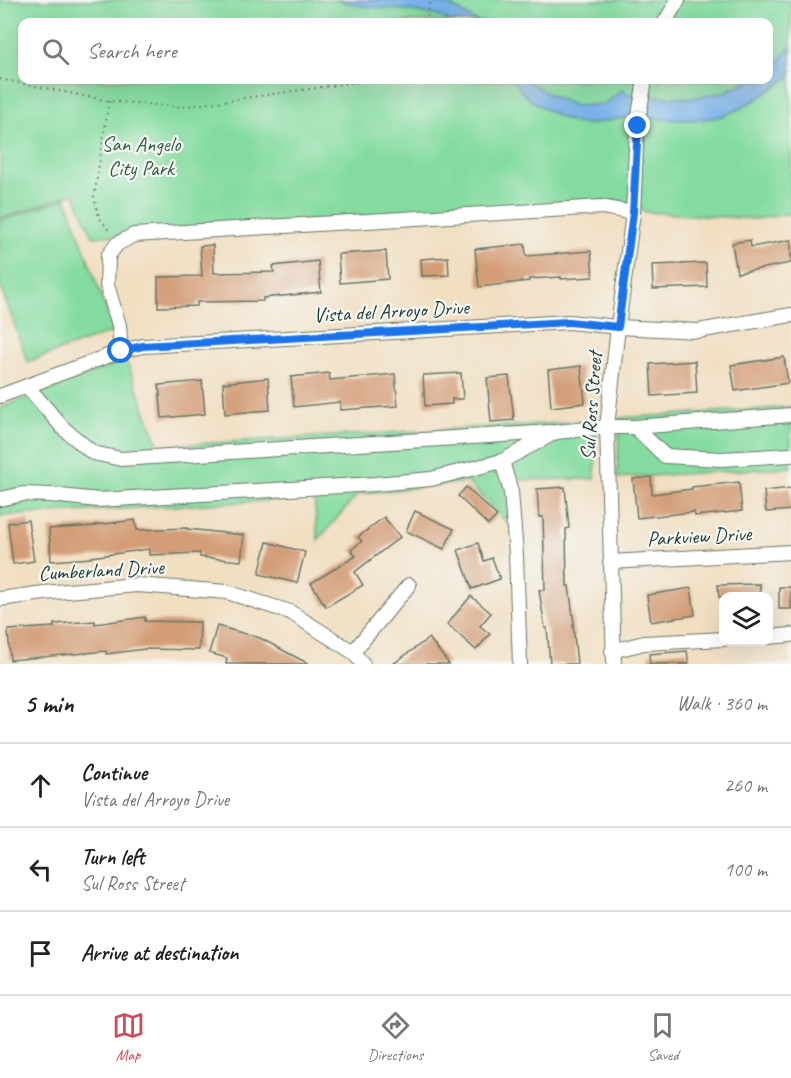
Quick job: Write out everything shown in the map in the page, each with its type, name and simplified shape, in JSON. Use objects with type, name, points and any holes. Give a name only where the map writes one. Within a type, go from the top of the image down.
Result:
[{"type":"street","points":[[667,18],[678,0]]},
{"type":"street","name":"Sul Ross Street","points":[[613,657],[607,427],[633,213],[638,126],[644,84]]},
{"type":"street","points":[[121,351],[119,325],[107,285],[108,256],[117,244],[134,235],[602,207],[633,213]]},
{"type":"street","name":"Vista del Arroyo Drive","points":[[0,396],[121,351],[143,346],[569,322],[698,331],[791,315]]},
{"type":"street","points":[[27,386],[63,428],[93,453],[121,459],[791,415]]},
{"type":"street","points":[[635,427],[665,456],[721,459],[791,455]]},
{"type":"street","points":[[0,499],[23,494],[98,500],[375,484],[431,478],[502,461],[556,432]]},
{"type":"street","points":[[502,461],[511,492],[520,664]]},
{"type":"street","name":"Parkview Drive","points":[[610,562],[791,552]]},
{"type":"street","name":"Cumberland Drive","points":[[0,599],[44,592],[137,585],[227,592],[290,612],[353,652],[363,664]]},
{"type":"street","points":[[353,652],[409,585]]},
{"type":"street","points":[[773,637],[791,635]]},
{"type":"street","points":[[613,657],[644,643],[719,639]]},
{"type":"path","points":[[427,18],[431,0]]},
{"type":"path","points":[[0,79],[18,83]]},
{"type":"path","points":[[25,84],[109,101],[181,107],[344,84]]},
{"type":"path","points":[[108,256],[115,237],[99,217],[94,197],[109,101]]},
{"type":"green space","name":"San Angelo City Park","points":[[0,0],[791,0],[791,213],[757,219],[645,212],[619,201],[93,237],[74,193],[0,219]]},
{"type":"green space","points":[[66,198],[114,331],[28,362],[0,285],[0,221]]},
{"type":"green space","points":[[126,360],[159,446],[597,421],[595,479],[505,480],[510,525],[467,482],[358,494],[318,540],[314,498],[0,516],[0,408]]},
{"type":"green space","points":[[791,407],[791,467],[617,478],[620,418]]},
{"type":"water","points":[[336,0],[422,0],[449,5],[471,18],[444,18],[414,11],[361,6]]},
{"type":"water","points":[[791,46],[791,74],[786,80],[739,109],[722,116],[686,120],[626,118],[588,124],[576,123],[535,103],[516,84],[533,84],[548,94],[575,106],[604,104],[623,90],[630,95],[694,98],[724,92],[742,84],[773,84],[774,68]]},
{"type":"building","points":[[750,240],[751,247],[791,240],[791,263],[737,273],[732,243]]},
{"type":"building","points":[[525,244],[526,256],[591,251],[593,277],[529,279],[529,281],[479,287],[475,249]]},
{"type":"building","points":[[213,245],[214,273],[274,272],[273,266],[318,261],[321,292],[263,298],[263,301],[197,302],[197,306],[158,307],[158,277],[202,276],[200,246]]},
{"type":"building","points":[[386,251],[388,279],[340,283],[338,254]]},
{"type":"building","points":[[448,257],[449,275],[422,276],[421,259]]},
{"type":"building","points":[[706,263],[707,287],[653,289],[652,265]]},
{"type":"building","points":[[784,357],[788,383],[735,391],[731,365]]},
{"type":"building","points":[[695,361],[697,393],[652,396],[650,364]]},
{"type":"building","points":[[581,366],[585,403],[551,407],[548,370]]},
{"type":"building","points":[[329,373],[330,380],[395,374],[398,406],[340,410],[340,402],[294,407],[291,377]]},
{"type":"building","points":[[461,373],[463,399],[452,399],[452,404],[425,406],[423,375]]},
{"type":"building","points":[[509,376],[514,420],[491,422],[487,378]]},
{"type":"building","points":[[268,378],[270,410],[225,414],[223,383]]},
{"type":"building","points":[[202,381],[205,414],[162,418],[159,385]]},
{"type":"building","points":[[651,477],[652,494],[739,482],[742,511],[695,516],[694,512],[637,518],[633,479]]},
{"type":"building","points":[[466,487],[497,516],[488,525],[458,496]]},
{"type":"building","points":[[565,487],[569,528],[566,529],[567,586],[569,586],[574,624],[577,664],[550,664],[547,628],[545,628],[539,590],[545,590],[543,517],[539,517],[537,489]]},
{"type":"building","points":[[791,488],[791,510],[766,512],[764,491]]},
{"type":"building","points":[[415,511],[454,529],[444,549],[406,531]]},
{"type":"building","points":[[384,517],[400,537],[355,572],[363,585],[326,607],[311,583],[356,556],[351,550],[362,541],[358,537]]},
{"type":"building","points":[[28,520],[34,561],[13,564],[8,523]]},
{"type":"building","points":[[135,520],[137,530],[187,528],[244,535],[241,561],[200,557],[200,553],[149,555],[149,549],[91,558],[51,561],[49,529],[96,526]]},
{"type":"building","points":[[267,542],[305,552],[297,583],[259,574]]},
{"type":"building","points":[[478,543],[484,561],[492,558],[500,579],[472,589],[458,550]]},
{"type":"building","points":[[760,584],[760,592],[719,592],[719,597],[718,585]]},
{"type":"building","points":[[779,587],[791,587],[791,609],[779,609]]},
{"type":"building","points":[[691,588],[695,615],[651,622],[647,595]]},
{"type":"building","points":[[471,596],[491,613],[480,626],[490,634],[476,650],[447,624]]},
{"type":"building","points":[[145,617],[145,621],[200,622],[199,650],[145,649],[106,654],[106,651],[10,660],[8,630],[95,621],[95,624]]},
{"type":"building","points":[[217,626],[260,638],[309,664],[226,664],[227,658],[209,653]]},
{"type":"building","points":[[429,638],[449,664],[393,664]]},
{"type":"building","points":[[687,651],[689,664],[650,664],[649,654]]},
{"type":"route","points":[[121,351],[143,346],[569,322],[618,327],[633,213],[638,126]]}]
